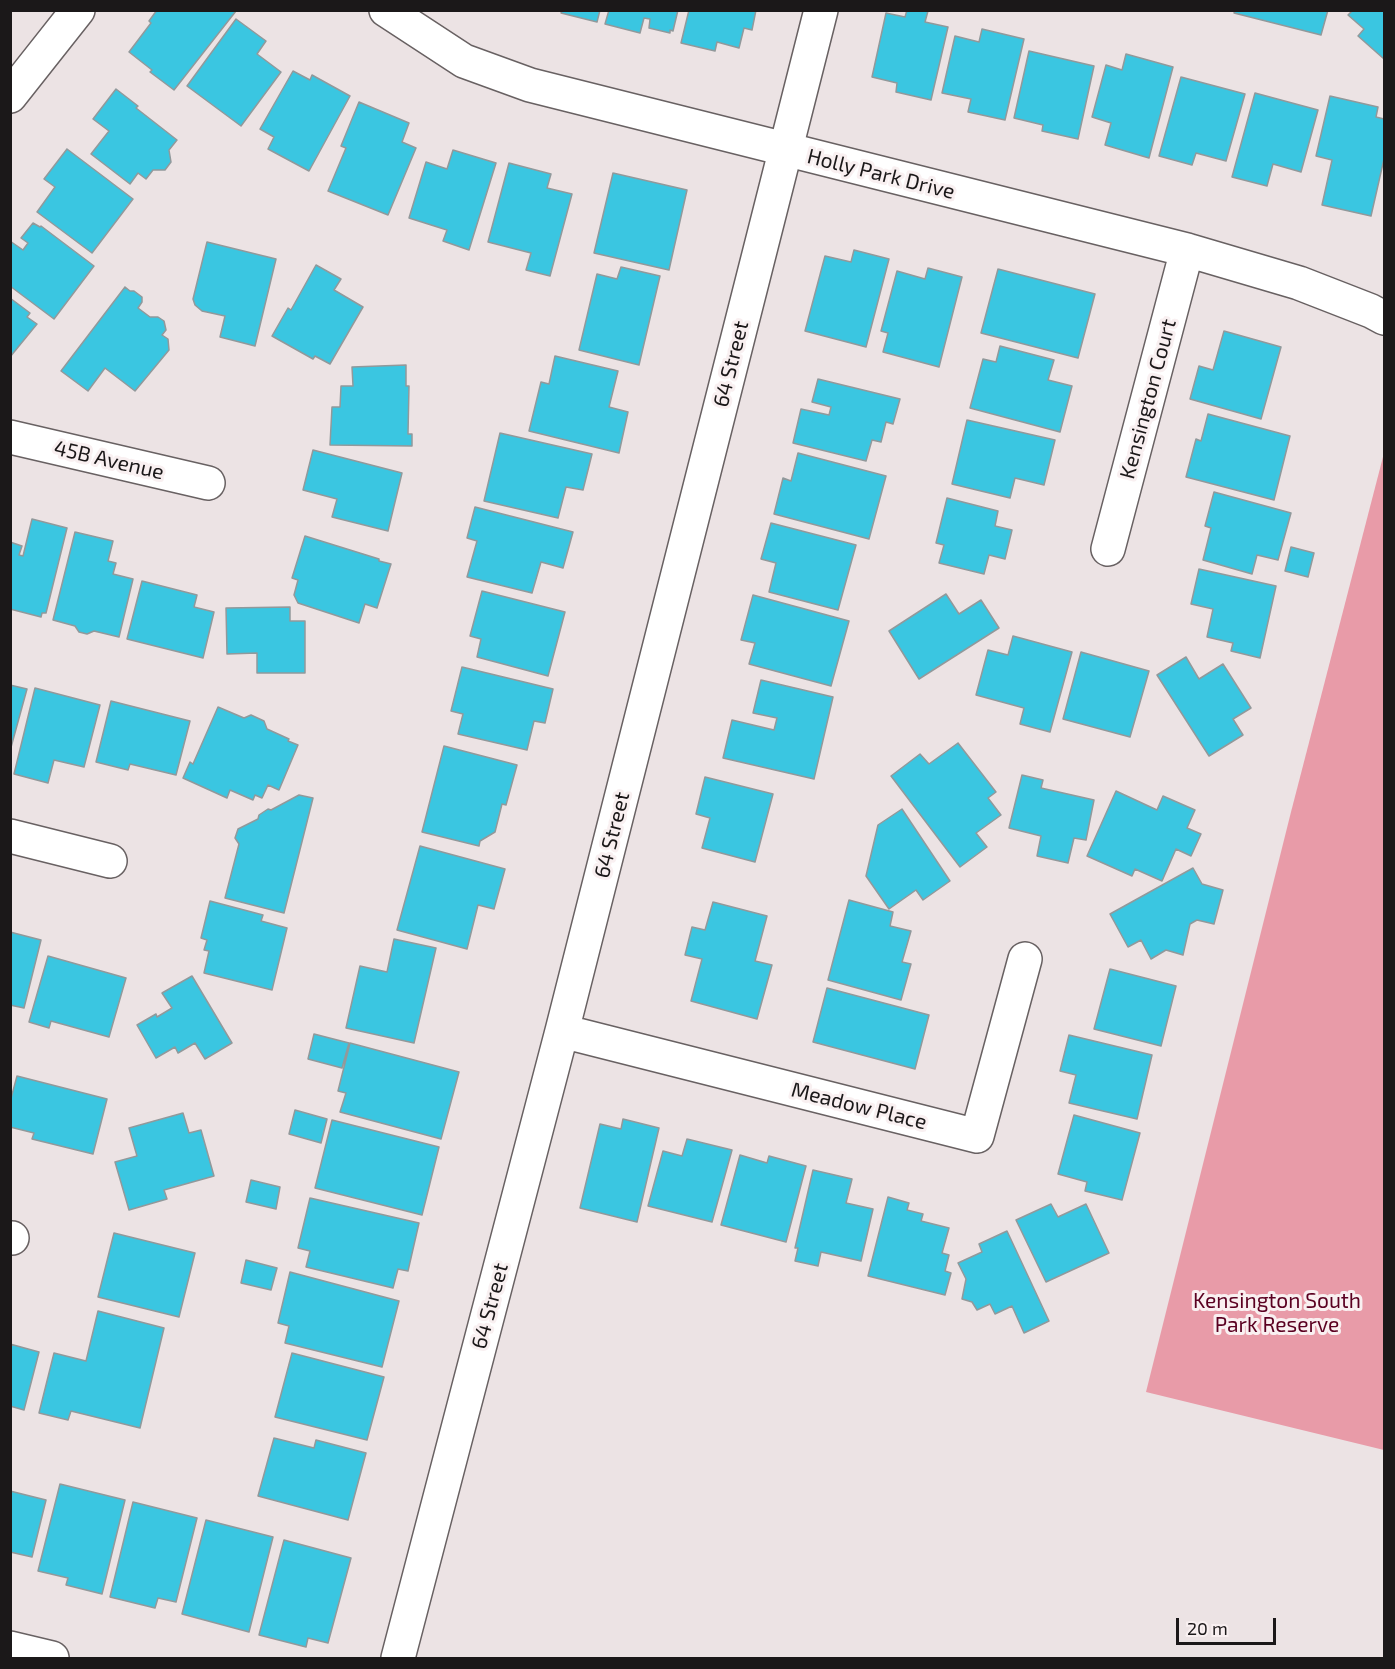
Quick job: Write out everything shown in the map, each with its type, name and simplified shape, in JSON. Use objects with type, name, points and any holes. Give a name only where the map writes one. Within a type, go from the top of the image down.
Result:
[{"type":"street","points":[[10,96],[78,10]]},
{"type":"street","name":"Holly Park Drive","points":[[386,10],[464,61],[530,85],[1187,250],[1299,283],[1384,318]]},
{"type":"street","name":"64 Street","points":[[398,1659],[562,1031],[821,10]]},
{"type":"street","name":"Kensington Court","points":[[1108,549],[1187,250]]},
{"type":"street","name":"45B Avenue","points":[[10,436],[208,483]]},
{"type":"street","points":[[10,836],[110,861]]},
{"type":"street","name":"Meadow Place","points":[[562,1031],[977,1136],[1025,959]]},
{"type":"street","points":[[10,1648],[52,1659]]},
{"type":"green space","name":"Kensington South Park Reserve","points":[[1384,453],[1384,1450],[1146,1392],[1291,812]]},
{"type":"building","points":[[157,10],[236,11],[174,90],[129,52],[151,23],[149,21]]},
{"type":"building","points":[[562,10],[600,10],[597,22],[561,13]]},
{"type":"building","points":[[609,10],[678,10],[673,31],[670,30],[670,33],[649,28],[650,19],[644,18],[640,33],[605,24]]},
{"type":"building","points":[[689,10],[756,10],[752,30],[744,28],[739,48],[717,42],[715,51],[681,43]]},
{"type":"building","points":[[907,10],[928,11],[925,22],[948,27],[931,100],[896,92],[897,83],[872,77],[886,13],[905,17]]},
{"type":"building","points":[[1235,10],[1328,10],[1321,35],[1234,13]]},
{"type":"building","points":[[1353,10],[1384,10],[1384,59],[1358,36],[1364,29],[1348,15]]},
{"type":"building","points":[[236,19],[266,41],[257,54],[281,72],[241,126],[187,86]]},
{"type":"building","points":[[982,29],[1024,39],[1005,120],[968,112],[971,99],[942,93],[955,36],[979,42]]},
{"type":"building","points":[[1029,51],[1094,66],[1078,139],[1042,131],[1043,125],[1014,118]]},
{"type":"building","points":[[1126,54],[1173,67],[1149,158],[1105,145],[1111,123],[1092,117],[1106,65],[1122,70]]},
{"type":"building","points":[[293,71],[310,80],[312,75],[350,96],[309,171],[268,149],[274,137],[260,129]]},
{"type":"building","points":[[1181,77],[1245,94],[1226,161],[1196,153],[1192,165],[1159,156]]},
{"type":"building","points":[[116,89],[177,140],[169,150],[171,162],[165,170],[153,170],[146,179],[138,173],[130,184],[91,154],[109,131],[93,119]]},
{"type":"building","points":[[1255,93],[1318,110],[1301,172],[1273,164],[1267,186],[1232,177]]},
{"type":"building","points":[[1330,96],[1378,107],[1376,117],[1384,119],[1384,159],[1371,216],[1322,205],[1332,160],[1316,156]]},
{"type":"building","points":[[359,102],[409,123],[402,142],[416,148],[388,215],[328,191],[346,148],[341,146]]},
{"type":"building","points":[[67,149],[133,199],[92,253],[37,212],[55,187],[44,179]]},
{"type":"building","points":[[453,150],[496,163],[469,250],[443,241],[447,230],[409,218],[426,162],[447,169]]},
{"type":"building","points":[[509,163],[551,174],[547,188],[572,194],[550,276],[526,270],[531,253],[488,242]]},
{"type":"building","points":[[613,173],[687,190],[669,270],[594,253]]},
{"type":"building","points":[[33,223],[41,226],[94,266],[54,319],[10,286],[10,241],[23,250],[28,243],[21,238]]},
{"type":"building","points":[[207,242],[276,259],[255,346],[220,337],[225,316],[202,311],[195,305],[193,299]]},
{"type":"building","points":[[854,250],[889,259],[866,347],[805,331],[825,256],[851,262]]},
{"type":"building","points":[[316,265],[341,279],[334,290],[363,307],[330,364],[315,356],[313,359],[272,336],[288,308],[291,310]]},
{"type":"building","points":[[621,267],[660,276],[639,365],[579,350],[597,274],[617,279]]},
{"type":"building","points":[[928,268],[962,277],[939,367],[883,352],[888,333],[881,331],[897,271],[925,279]]},
{"type":"building","points":[[998,269],[1095,294],[1078,358],[981,333]]},
{"type":"building","points":[[125,287],[142,297],[138,308],[150,317],[158,317],[164,321],[166,330],[162,335],[168,339],[169,350],[135,391],[105,368],[88,391],[61,371]]},
{"type":"building","points":[[10,298],[30,313],[27,317],[37,324],[10,357]]},
{"type":"building","points":[[1224,331],[1281,347],[1261,419],[1190,399],[1199,366],[1213,370]]},
{"type":"building","points":[[1000,346],[1054,360],[1048,380],[1072,386],[1060,432],[970,408],[983,359],[996,362]]},
{"type":"building","points":[[555,356],[618,371],[609,407],[628,412],[619,453],[529,431],[541,382],[549,384]]},
{"type":"building","points":[[406,365],[406,386],[409,386],[408,434],[412,434],[412,446],[330,445],[332,407],[340,407],[341,386],[353,386],[352,367]]},
{"type":"building","points":[[818,379],[900,399],[893,424],[886,422],[881,442],[872,440],[866,461],[793,443],[801,409],[829,415],[831,407],[812,402]]},
{"type":"building","points":[[1208,414],[1290,436],[1274,500],[1186,477],[1196,439],[1201,441]]},
{"type":"building","points":[[967,420],[1055,440],[1044,485],[1015,478],[1010,498],[952,484]]},
{"type":"building","points":[[500,433],[592,454],[583,490],[566,487],[558,518],[484,501]]},
{"type":"building","points":[[313,450],[402,473],[388,531],[332,517],[337,499],[303,490]]},
{"type":"building","points":[[798,453],[886,476],[869,539],[774,514],[783,478],[791,481]]},
{"type":"building","points":[[1214,492],[1291,513],[1278,560],[1257,555],[1252,574],[1203,560],[1211,528],[1205,526]]},
{"type":"building","points":[[947,498],[998,511],[995,526],[1012,530],[1005,559],[989,555],[984,574],[939,563],[944,545],[936,543]]},
{"type":"building","points":[[475,507],[573,532],[563,568],[541,562],[532,593],[467,577],[477,541],[467,538]]},
{"type":"building","points":[[32,519],[67,528],[46,613],[42,613],[41,617],[10,609],[10,542],[22,546],[19,555],[23,556]]},
{"type":"building","points":[[771,523],[856,545],[838,610],[769,592],[776,563],[761,559]]},
{"type":"building","points":[[75,532],[113,541],[108,561],[116,563],[113,574],[133,579],[119,637],[94,631],[87,634],[79,632],[75,626],[53,620]]},
{"type":"building","points":[[305,536],[391,564],[377,608],[365,604],[359,623],[298,603],[294,595],[298,580],[292,578]]},
{"type":"building","points":[[1291,547],[1314,553],[1308,577],[1285,571]]},
{"type":"building","points":[[1199,569],[1276,586],[1260,658],[1231,651],[1233,643],[1207,637],[1213,609],[1191,604]]},
{"type":"building","points":[[142,581],[197,595],[194,607],[214,612],[203,658],[127,639]]},
{"type":"building","points":[[482,591],[565,612],[548,676],[477,657],[481,639],[470,636]]},
{"type":"building","points":[[946,594],[959,614],[981,600],[999,628],[919,679],[889,631]]},
{"type":"building","points":[[753,595],[849,621],[831,686],[749,664],[755,643],[741,640]]},
{"type":"building","points":[[290,607],[290,621],[305,621],[305,673],[257,673],[257,653],[227,654],[226,608]]},
{"type":"building","points":[[1013,636],[1072,652],[1050,732],[1020,724],[1024,708],[976,695],[988,650],[1008,655]]},
{"type":"building","points":[[1081,652],[1149,671],[1130,737],[1063,719]]},
{"type":"building","points":[[1186,657],[1199,679],[1223,664],[1251,708],[1233,719],[1243,735],[1209,756],[1157,675]]},
{"type":"building","points":[[462,667],[553,689],[545,723],[534,721],[527,750],[458,734],[463,714],[451,711]]},
{"type":"building","points":[[761,680],[833,697],[814,779],[723,758],[732,720],[774,730],[777,718],[753,713]]},
{"type":"building","points":[[10,685],[27,689],[10,751]]},
{"type":"building","points":[[35,688],[100,705],[84,767],[54,760],[48,783],[14,774]]},
{"type":"building","points":[[111,701],[190,721],[176,775],[130,764],[128,770],[96,762]]},
{"type":"building","points":[[218,707],[244,718],[251,715],[264,721],[267,729],[298,745],[279,790],[268,785],[262,798],[255,795],[253,800],[230,790],[227,798],[183,778],[190,762],[193,764]]},
{"type":"building","points":[[958,743],[996,792],[988,798],[1001,815],[976,833],[987,847],[960,867],[891,776],[920,754],[929,764]]},
{"type":"building","points":[[444,746],[517,765],[506,805],[502,804],[495,832],[480,841],[479,846],[422,832]]},
{"type":"building","points":[[1022,775],[1043,780],[1041,788],[1094,800],[1086,840],[1074,838],[1068,863],[1037,856],[1041,836],[1009,828]]},
{"type":"building","points":[[705,777],[773,794],[755,862],[702,848],[710,818],[696,814]]},
{"type":"building","points":[[1116,791],[1157,810],[1163,796],[1195,810],[1187,828],[1201,834],[1191,856],[1176,849],[1162,881],[1135,869],[1132,876],[1087,856]]},
{"type":"building","points":[[299,795],[313,798],[284,913],[225,898],[239,844],[235,838],[238,829],[258,819],[259,815],[268,809],[271,810]]},
{"type":"building","points":[[902,809],[950,881],[923,900],[916,890],[889,909],[866,876],[878,825]]},
{"type":"building","points":[[420,846],[505,869],[494,909],[478,905],[467,949],[397,930]]},
{"type":"building","points":[[1193,868],[1202,884],[1223,890],[1214,924],[1197,920],[1190,924],[1183,955],[1166,950],[1151,959],[1141,940],[1128,947],[1110,914]]},
{"type":"building","points":[[849,900],[893,912],[890,926],[911,931],[902,962],[911,964],[901,1000],[828,980]]},
{"type":"building","points":[[210,901],[263,915],[261,921],[287,928],[272,990],[204,973],[209,951],[204,950],[207,940],[201,938]]},
{"type":"building","points":[[713,902],[767,916],[755,961],[772,965],[757,1019],[691,1001],[702,959],[685,955],[692,927],[705,930]]},
{"type":"building","points":[[10,932],[41,940],[24,1008],[10,1005]]},
{"type":"building","points":[[394,939],[436,948],[414,1043],[346,1028],[360,966],[387,972]]},
{"type":"building","points":[[48,956],[126,978],[109,1037],[51,1021],[49,1028],[29,1022]]},
{"type":"building","points":[[1110,969],[1176,986],[1161,1046],[1094,1029]]},
{"type":"building","points":[[192,976],[232,1043],[205,1059],[195,1043],[178,1053],[175,1047],[156,1058],[137,1025],[172,1008],[162,993]]},
{"type":"building","points":[[827,988],[929,1015],[915,1069],[813,1042]]},
{"type":"building","points":[[314,1034],[349,1043],[342,1068],[308,1059]]},
{"type":"building","points":[[1069,1035],[1152,1055],[1137,1119],[1069,1103],[1076,1075],[1060,1071]]},
{"type":"building","points":[[350,1043],[459,1072],[441,1139],[340,1112],[346,1093],[338,1091]]},
{"type":"building","points":[[17,1076],[107,1099],[93,1154],[32,1139],[34,1133],[10,1127],[10,1102]]},
{"type":"building","points":[[295,1110],[327,1119],[321,1143],[289,1134]]},
{"type":"building","points":[[183,1113],[189,1133],[201,1130],[214,1176],[164,1190],[167,1199],[129,1210],[115,1162],[137,1156],[129,1128]]},
{"type":"building","points":[[1074,1115],[1140,1133],[1122,1200],[1085,1191],[1087,1182],[1058,1174]]},
{"type":"building","points":[[623,1119],[659,1128],[637,1222],[580,1208],[600,1124],[621,1129]]},
{"type":"building","points":[[332,1120],[439,1147],[422,1215],[315,1188]]},
{"type":"building","points":[[687,1139],[732,1150],[712,1222],[648,1206],[663,1151],[682,1156]]},
{"type":"building","points":[[740,1155],[767,1163],[769,1156],[806,1166],[786,1242],[721,1225]]},
{"type":"building","points":[[813,1170],[852,1179],[846,1203],[873,1209],[861,1261],[821,1252],[818,1266],[795,1261],[798,1248],[795,1248]]},
{"type":"building","points":[[251,1180],[280,1187],[276,1209],[246,1202]]},
{"type":"building","points":[[888,1197],[909,1203],[907,1210],[923,1214],[921,1221],[949,1228],[942,1253],[949,1255],[945,1271],[951,1273],[945,1295],[868,1276]]},
{"type":"building","points":[[310,1198],[419,1223],[408,1271],[398,1269],[393,1288],[306,1267],[310,1251],[298,1248]]},
{"type":"building","points":[[1051,1204],[1058,1217],[1086,1204],[1109,1253],[1046,1282],[1016,1220]]},
{"type":"building","points":[[1007,1231],[1049,1321],[1024,1333],[1012,1306],[995,1314],[990,1304],[977,1310],[972,1302],[962,1299],[966,1279],[958,1263],[982,1252],[979,1244]]},
{"type":"building","points":[[114,1233],[195,1253],[179,1317],[98,1297]]},
{"type":"building","points":[[246,1260],[277,1268],[271,1290],[241,1283]]},
{"type":"building","points":[[290,1272],[399,1301],[382,1367],[285,1343],[289,1326],[278,1323]]},
{"type":"building","points":[[98,1311],[164,1328],[140,1428],[71,1411],[68,1420],[39,1413],[54,1353],[86,1361]]},
{"type":"building","points":[[10,1344],[39,1352],[24,1410],[10,1406]]},
{"type":"building","points":[[292,1353],[384,1377],[367,1440],[275,1417]]},
{"type":"building","points":[[274,1438],[314,1448],[316,1440],[366,1453],[348,1520],[258,1496]]},
{"type":"building","points":[[60,1484],[125,1500],[102,1594],[66,1585],[68,1578],[38,1571]]},
{"type":"building","points":[[10,1491],[46,1500],[32,1557],[10,1552]]},
{"type":"building","points":[[133,1502],[197,1518],[176,1602],[158,1598],[155,1608],[110,1597]]},
{"type":"building","points":[[206,1520],[273,1537],[249,1632],[182,1614]]},
{"type":"building","points":[[284,1540],[351,1558],[328,1643],[308,1638],[306,1647],[259,1635]]}]
